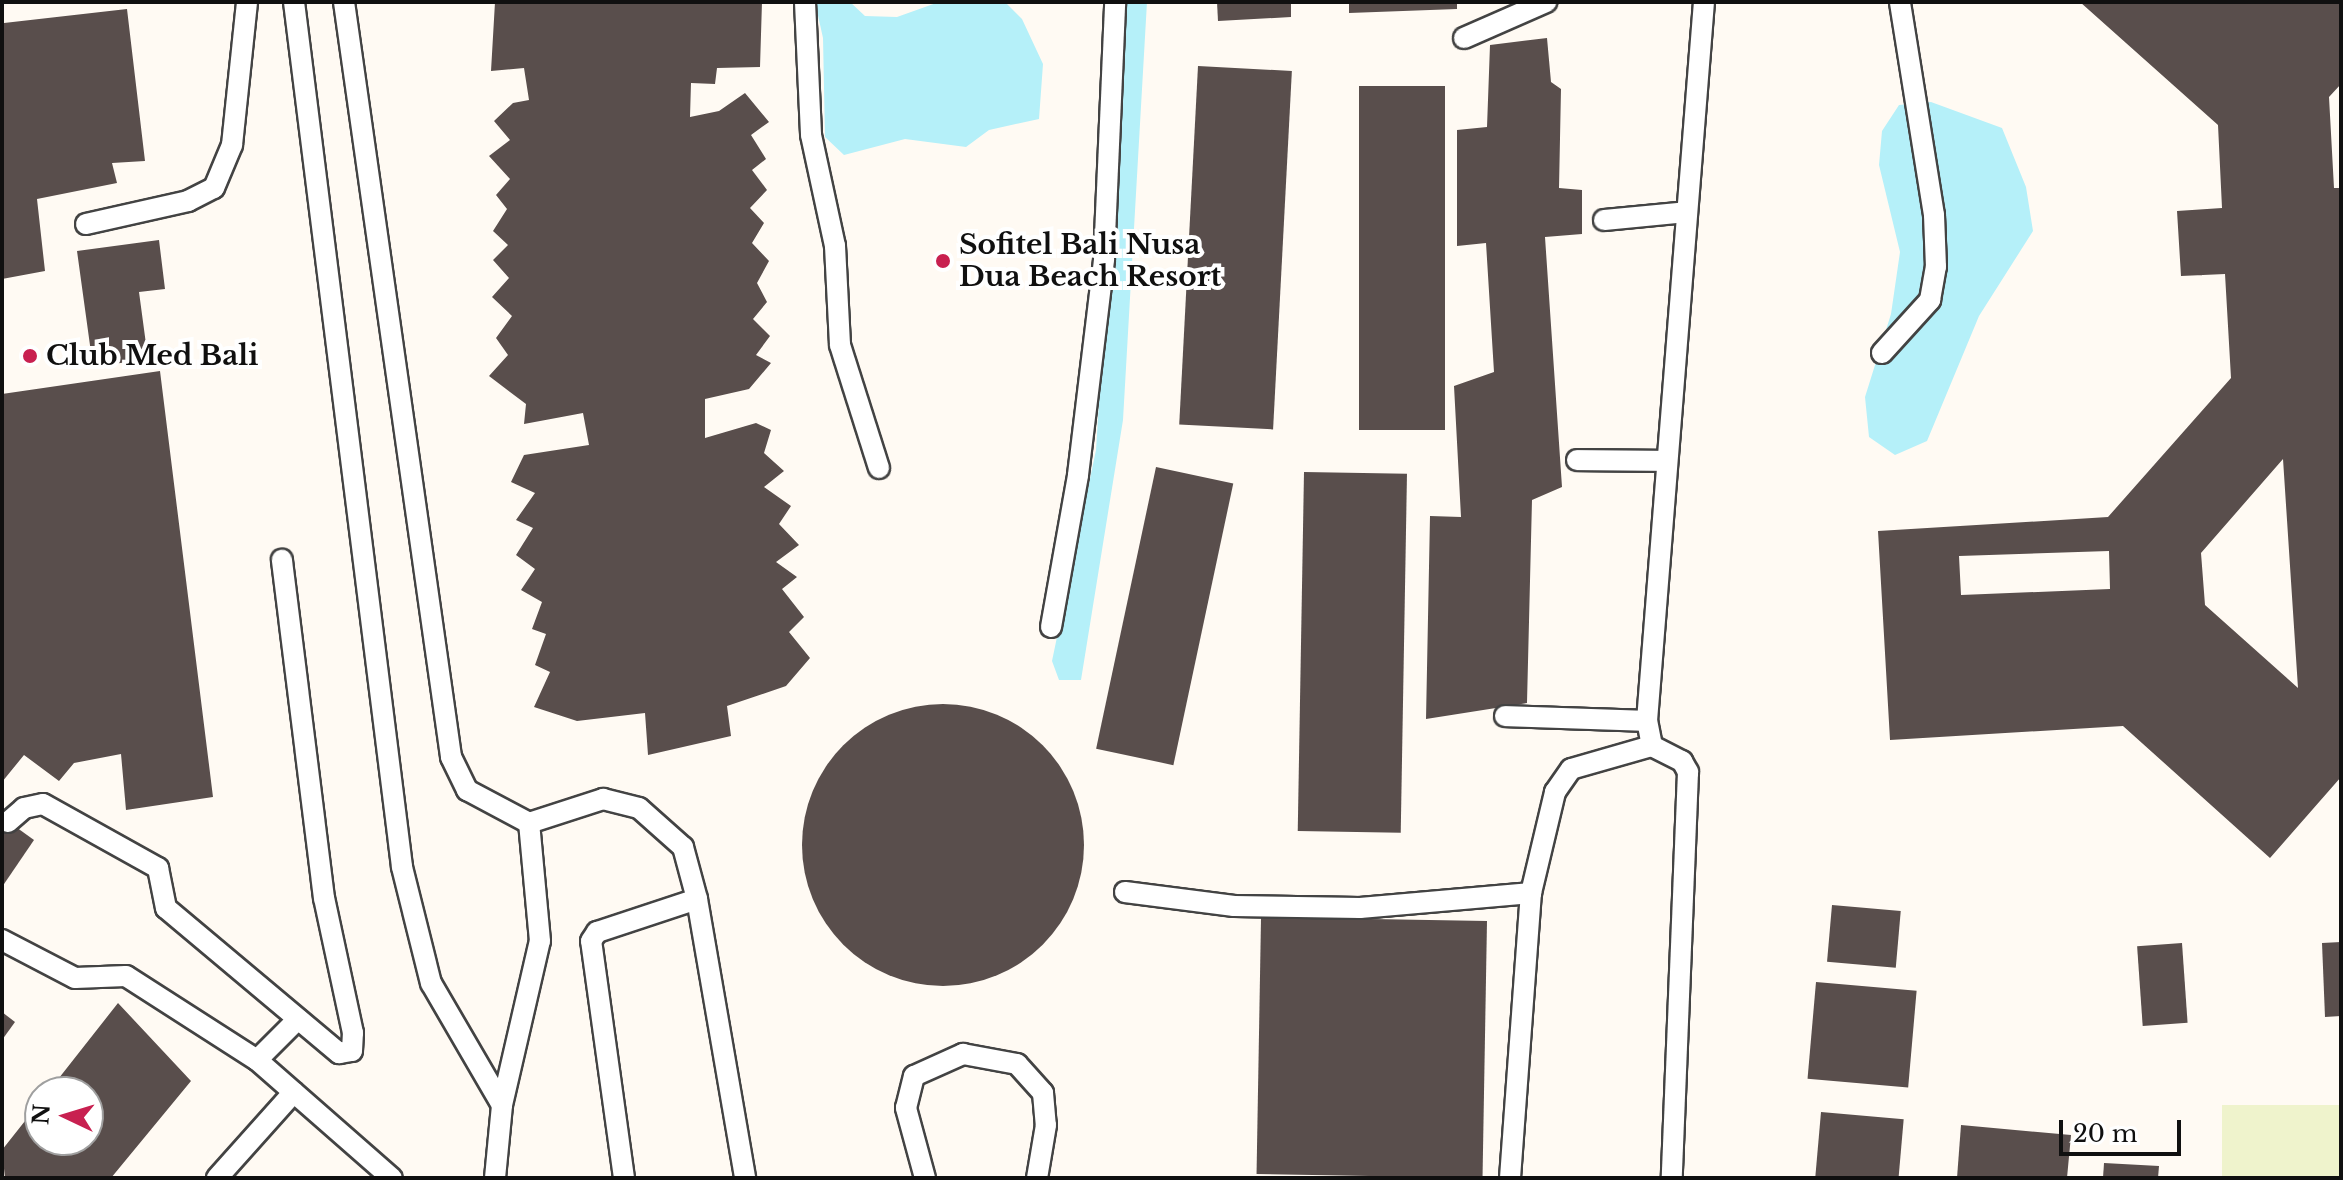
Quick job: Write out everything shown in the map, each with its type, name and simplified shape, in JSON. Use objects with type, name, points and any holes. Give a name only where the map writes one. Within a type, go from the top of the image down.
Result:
[{"type":"lane","points":[[86,224],[188,201],[214,188],[232,145],[247,2]]},
{"type":"lane","points":[[294,2],[402,867],[431,983],[502,1105]]},
{"type":"lane","points":[[344,2],[451,757],[467,790],[529,823],[603,799],[639,808],[683,847],[697,899],[745,1178]]},
{"type":"lane","points":[[805,2],[811,135],[835,246],[840,345],[879,468]]},
{"type":"lane","points":[[1051,627],[1078,475],[1104,259],[1115,2]]},
{"type":"lane","points":[[1464,38],[1546,2]]},
{"type":"lane","points":[[1652,746],[1647,721],[1704,2]]},
{"type":"lane","points":[[1882,353],[1930,300],[1936,267],[1934,215],[1900,2]]},
{"type":"lane","points":[[1604,220],[1687,212]]},
{"type":"lane","points":[[1577,460],[1667,461]]},
{"type":"lane","points":[[8,822],[24,808],[43,804],[158,868],[166,908],[339,1053],[354,1048],[324,898],[282,560]]},
{"type":"lane","points":[[1505,716],[1647,721]]},
{"type":"lane","points":[[1510,1178],[1531,893],[1555,792],[1571,769],[1652,746],[1682,761],[1688,772],[1672,1178]]},
{"type":"lane","points":[[495,1178],[502,1105],[540,941],[529,823]]},
{"type":"lane","points":[[1125,892],[1234,906],[1360,908],[1531,893]]},
{"type":"lane","points":[[624,1178],[591,941],[597,932],[697,899]]},
{"type":"lane","points":[[2,940],[75,978],[126,976],[257,1060],[392,1178]]},
{"type":"lane","points":[[257,1060],[298,1019]]},
{"type":"lane","points":[[925,1178],[906,1108],[914,1076],[963,1054],[1017,1064],[1043,1093],[1046,1125],[1037,1178]]},
{"type":"lane","points":[[217,1178],[294,1092]]},
{"type":"green space","points":[[2222,1105],[2341,1105],[2341,1178],[2222,1178]]},
{"type":"water","points":[[815,2],[850,2],[865,16],[897,17],[939,2],[1005,2],[1022,19],[1043,64],[1039,119],[989,130],[966,147],[905,139],[844,155],[825,137],[823,38]]},
{"type":"water","points":[[1124,2],[1147,2],[1123,420],[1081,680],[1059,680],[1052,661],[1096,450]]},
{"type":"water","points":[[1931,102],[2002,128],[2026,187],[2033,231],[1979,316],[1927,441],[1895,455],[1869,437],[1865,397],[1891,314],[1900,252],[1879,165],[1882,131],[1899,105]]},
{"type":"building","points":[[495,2],[762,2],[760,67],[717,68],[715,84],[691,83],[690,117],[719,111],[745,93],[769,122],[751,135],[766,159],[752,170],[767,190],[750,208],[764,223],[752,243],[769,261],[757,283],[767,302],[753,319],[770,336],[756,355],[771,363],[749,389],[705,399],[705,438],[756,423],[771,430],[764,453],[784,471],[764,487],[791,506],[779,524],[799,545],[776,562],[797,577],[782,589],[804,617],[789,632],[810,658],[786,686],[727,706],[731,736],[648,755],[645,713],[577,721],[534,707],[550,672],[535,665],[546,634],[532,629],[542,602],[521,590],[535,569],[516,555],[533,528],[516,520],[535,493],[511,482],[524,455],[589,445],[583,413],[524,424],[526,404],[489,376],[508,355],[496,338],[512,316],[492,297],[509,278],[493,260],[508,245],[493,231],[507,209],[496,195],[510,179],[489,156],[510,140],[494,121],[513,103],[529,100],[524,68],[491,71]]},
{"type":"building","points":[[1217,2],[1291,2],[1291,17],[1218,21]]},
{"type":"building","points":[[1349,2],[1457,2],[1457,9],[1349,13]]},
{"type":"building","points":[[2080,2],[2341,2],[2341,84],[2329,97],[2334,188],[2341,188],[2341,777],[2270,858],[2123,726],[1890,740],[1878,531],[2108,517],[2231,378],[2225,274],[2181,276],[2177,211],[2222,208],[2218,125]],"holes":[[[2283,459],[2298,688],[2205,605],[2201,553]],[[2109,551],[2110,589],[1961,595],[1959,556]]]},
{"type":"building","points":[[127,9],[145,161],[112,163],[117,183],[37,199],[45,271],[2,279],[4,23]]},
{"type":"building","points":[[1547,38],[1551,82],[1561,89],[1559,188],[1582,190],[1582,234],[1545,237],[1562,487],[1532,500],[1527,703],[1426,719],[1430,516],[1461,517],[1454,386],[1494,372],[1486,243],[1457,246],[1457,130],[1487,127],[1490,45]]},
{"type":"building","points":[[1198,66],[1292,71],[1273,429],[1179,425]]},
{"type":"building","points":[[1359,86],[1445,86],[1445,430],[1359,430]]},
{"type":"building","points":[[159,240],[165,289],[139,292],[148,359],[93,367],[77,251]]},
{"type":"building","points":[[160,371],[213,797],[126,810],[121,754],[74,763],[59,781],[24,755],[2,782],[2,394]]},
{"type":"building","points":[[1156,467],[1233,483],[1173,765],[1096,749]]},
{"type":"building","points":[[1304,472],[1407,474],[1401,833],[1298,831]]},
{"type":"building","points":[[957,704],[1010,720],[1043,745],[1061,766],[1074,791],[1082,817],[1082,873],[1074,899],[1061,924],[1043,945],[1022,963],[997,976],[971,984],[929,986],[876,970],[853,954],[834,935],[818,912],[804,873],[802,831],[818,778],[834,755],[853,736],[876,720],[915,706]]},
{"type":"building","points":[[2,817],[34,840],[2,887]]},
{"type":"building","points":[[1832,905],[1901,911],[1896,968],[1827,962]]},
{"type":"building","points":[[1261,917],[1487,921],[1483,1178],[1257,1174]]},
{"type":"building","points":[[2341,942],[2341,1016],[2325,1017],[2322,943]]},
{"type":"building","points":[[2182,943],[2188,1023],[2143,1026],[2137,946]]},
{"type":"building","points":[[1816,982],[1917,991],[1908,1087],[1808,1079]]},
{"type":"building","points":[[118,1003],[191,1081],[111,1178],[5,1178],[2,1150],[24,1122],[24,1156],[104,1156],[104,1076],[61,1076]]},
{"type":"building","points":[[2,1012],[15,1022],[2,1040]]},
{"type":"building","points":[[1821,1112],[1904,1119],[1899,1178],[1815,1178]]},
{"type":"building","points":[[1961,1125],[2071,1135],[2067,1178],[1957,1178]]},
{"type":"building","points":[[2104,1163],[2159,1166],[2158,1178],[2103,1178]]},
{"type":"place","name":"Sofitel Bali Nusa Dua Beach Resort","points":[[943,261]]},
{"type":"place","name":"Club Med Bali","points":[[30,356]]}]
